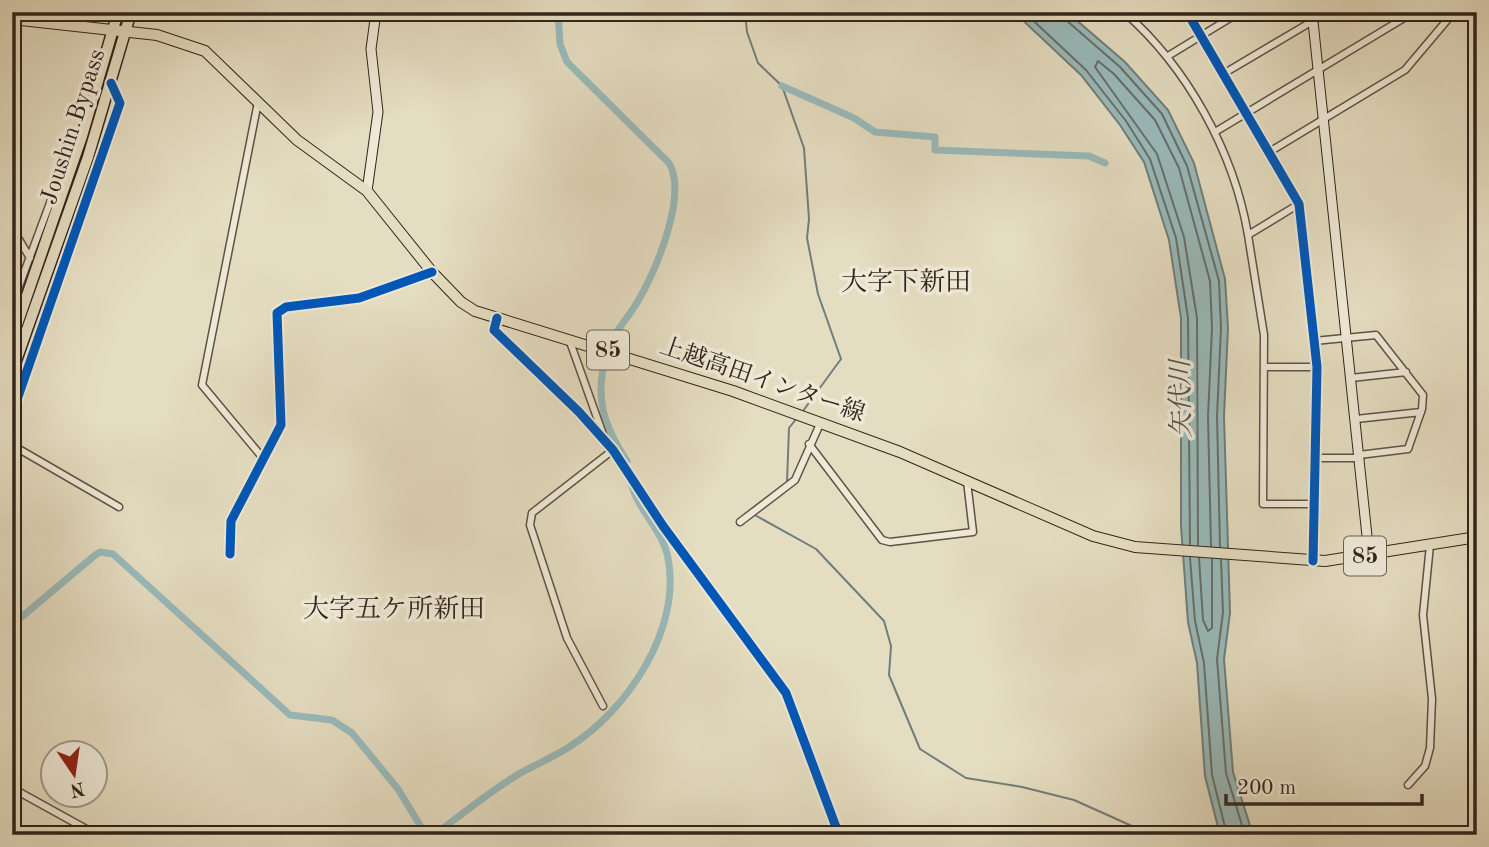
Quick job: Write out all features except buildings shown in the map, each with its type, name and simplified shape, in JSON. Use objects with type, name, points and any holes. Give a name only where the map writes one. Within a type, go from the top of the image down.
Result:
[{"type":"highway","name":"Joushin Bypass","points":[[12,339],[82,136],[118,12]]},
{"type":"highway","name":"Joushin Bypass","points":[[12,372],[47,280],[111,83],[131,12]]},
{"type":"main road","name":"上越高田インター線","points":[[12,19],[167,37],[198,48],[216,60],[313,153],[367,191],[432,272],[467,307],[733,391],[900,452],[1093,536],[1135,547],[1168,551],[1313,561],[1369,555],[1477,537]]},
{"type":"street","points":[[367,191],[378,112],[371,49],[376,12]]},
{"type":"street","points":[[1124,12],[1153,37],[1215,132],[1248,235],[1262,313],[1265,367],[1263,504],[1313,504]]},
{"type":"street","points":[[1168,57],[1240,12]]},
{"type":"street","points":[[1223,74],[1312,17],[1328,12]]},
{"type":"street","points":[[1215,132],[1249,114],[1319,68],[1414,12]]},
{"type":"street","points":[[1271,151],[1411,65],[1454,12]]},
{"type":"street","points":[[1188,13],[1271,151],[1299,204],[1317,367],[1313,561]]},
{"type":"street","points":[[1312,17],[1369,555]]},
{"type":"street","points":[[12,414],[120,103],[111,83]]},
{"type":"street","points":[[258,102],[202,385],[262,457]]},
{"type":"street","points":[[12,305],[29,271],[30,258],[73,141],[82,136]]},
{"type":"street","points":[[1248,235],[1299,204]]},
{"type":"street","points":[[14,231],[30,258]]},
{"type":"street","points":[[230,554],[230,521],[281,425],[277,313],[286,307],[359,298],[432,272]]},
{"type":"street","points":[[497,317],[494,330],[609,446],[663,526],[786,693],[839,835]]},
{"type":"street","points":[[1314,341],[1376,335],[1423,395],[1422,412],[1408,449],[1359,457],[1314,458]]},
{"type":"street","points":[[568,338],[609,446]]},
{"type":"street","points":[[1265,367],[1317,367]]},
{"type":"street","points":[[1351,377],[1406,372]]},
{"type":"street","points":[[1356,419],[1422,412]]},
{"type":"street","points":[[740,522],[794,480],[820,424]]},
{"type":"street","points":[[809,444],[882,540],[890,542],[973,532],[967,480]]},
{"type":"street","points":[[12,445],[119,507]]},
{"type":"street","points":[[603,706],[567,638],[530,525],[532,513],[609,446]]},
{"type":"street","points":[[1408,785],[1425,766],[1430,748],[1432,699],[1423,615],[1430,545]]},
{"type":"street","points":[[12,788],[97,835]]},
{"type":"water","name":"矢代川","points":[[1014,12],[1067,12],[1125,62],[1168,110],[1194,163],[1225,279],[1228,328],[1224,416],[1230,613],[1224,659],[1233,772],[1253,835],[1220,835],[1205,776],[1197,663],[1188,622],[1181,526],[1181,318],[1169,240],[1144,162],[1120,125],[1081,75]]},
{"type":"waterway","points":[[558,12],[560,44],[567,62],[669,163],[674,177],[672,213],[661,252],[638,301],[609,347]]},
{"type":"waterway","points":[[745,12],[747,32],[758,63],[782,86],[804,148],[809,219],[807,238],[818,294],[841,359],[803,411]]},
{"type":"waterway","points":[[782,86],[854,118],[875,132],[935,137],[935,150],[1089,156],[1105,163]]},
{"type":"waterway","points":[[606,357],[601,386],[603,411],[612,436],[627,461]]},
{"type":"waterway","points":[[787,482],[789,428],[797,418]]},
{"type":"waterway","points":[[434,835],[506,782],[563,751],[590,731],[630,690],[646,666],[667,612],[670,585],[668,558],[661,538],[639,502],[631,482]]},
{"type":"waterway","points":[[753,514],[816,549],[884,621],[891,646],[889,675],[920,749],[966,778],[1022,787],[1074,800],[1152,835]]},
{"type":"waterway","points":[[12,625],[94,556],[100,552],[113,554],[290,715],[332,720],[352,733],[398,789],[426,835]]},
{"type":"cycle path","points":[[1187,12],[1299,204],[1317,367],[1313,561]]},
{"type":"cycle path","points":[[12,414],[120,103],[111,83]]},
{"type":"cycle path","points":[[230,554],[231,521],[281,425],[277,313],[286,307],[359,298],[432,272]]},
{"type":"cycle path","points":[[497,318],[494,330],[579,412],[613,450],[663,526],[786,693],[839,835]]},
{"type":"district","name":"大字下新田","points":[[906,283]]},
{"type":"district","name":"大字五ケ所新田","points":[[394,610]]}]
